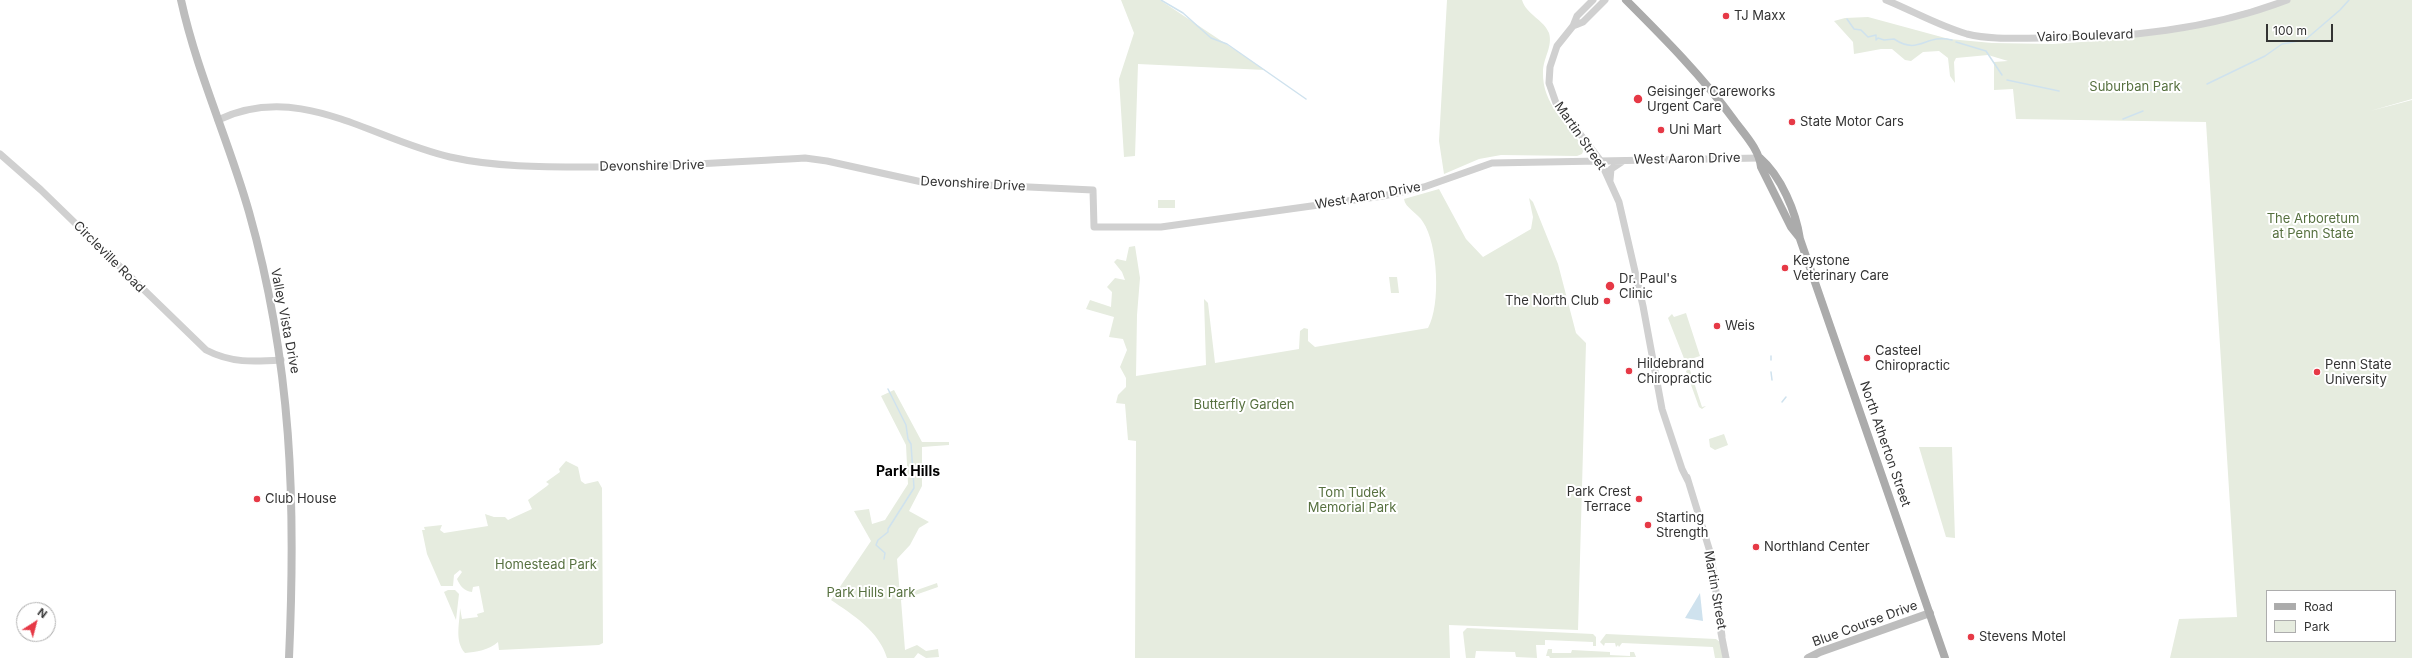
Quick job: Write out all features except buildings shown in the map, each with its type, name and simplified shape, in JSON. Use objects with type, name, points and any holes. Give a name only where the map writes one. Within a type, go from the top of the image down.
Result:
[{"type":"main road","name":"Valley Vista Drive","points":[[181,0],[190,38],[249,212],[269,291],[281,360],[287,408],[292,499],[289,658]]},
{"type":"main road","name":"North Atherton Street","points":[[1626,0],[1709,87],[1752,144],[1760,158],[1769,166],[1782,190],[1798,225],[1800,239],[1946,658]]},
{"type":"main road","name":"Blue Course Drive","points":[[1808,658],[1825,650],[1930,613]]},
{"type":"street","name":"Martin Street","points":[[1593,0],[1576,16],[1573,26],[1561,41],[1554,54],[1550,67],[1549,83],[1556,103],[1587,141],[1600,160],[1621,209],[1630,248],[1631,269],[1642,320],[1647,333],[1660,399],[1677,444],[1707,544],[1717,618],[1726,658]]},
{"type":"street","name":"Martin Street","points":[[1573,26],[1583,22],[1605,0]]},
{"type":"street","name":"Vairo Boulevard","points":[[1886,0],[1954,30],[1980,36],[2064,38],[2120,36],[2200,24],[2248,14],[2287,0]]},
{"type":"street","name":"Devonshire Drive","points":[[218,120],[230,115],[254,109],[292,108],[332,115],[450,157],[516,166],[665,167],[790,159],[823,160],[922,182],[1093,190],[1094,227]]},
{"type":"street","points":[[1577,161],[1587,154],[1587,141]]},
{"type":"street","name":"Circleville Road","points":[[0,154],[41,190],[194,341],[220,357],[237,362],[281,360]]},
{"type":"street","name":"West Aaron Drive","points":[[1094,227],[1161,227],[1254,215],[1407,191],[1492,163],[1760,158]]},
{"type":"street","points":[[1610,182],[1611,169],[1627,160]]},
{"type":"green space","points":[[1121,0],[1160,0],[1265,70],[1138,64],[1135,156],[1124,157],[1119,79],[1134,33]]},
{"type":"green space","points":[[1447,0],[1522,0],[1527,9],[1547,28],[1550,43],[1543,67],[1544,84],[1551,104],[1584,149],[1582,154],[1577,156],[1501,155],[1479,159],[1444,174],[1439,141]]},
{"type":"green space","name":"The Arboretum at Penn State","points":[[2283,0],[2412,0],[2412,99],[2370,111],[2412,100],[2412,658],[2170,658],[2179,619],[2237,617],[2206,122],[2016,119],[2013,89],[1994,90],[1994,62],[2008,61],[1988,55],[1956,58],[1954,62],[1955,83],[1950,76],[1948,58],[1939,51],[1923,52],[1911,61],[1905,60],[1892,49],[1881,49],[1854,54],[1853,42],[1834,21],[1845,18],[1868,17],[1949,39],[1992,43],[2053,44],[2124,39],[2197,24]]},
{"type":"green space","name":"Tom Tudek Memorial Park","points":[[1439,189],[1466,239],[1483,257],[1531,229],[1533,217],[1529,198],[1533,202],[1558,264],[1576,333],[1586,343],[1578,630],[1449,625],[1450,658],[1135,658],[1136,441],[1128,440],[1125,404],[1116,403],[1118,395],[1126,387],[1126,378],[1120,367],[1127,350],[1123,339],[1109,337],[1114,317],[1086,309],[1090,300],[1111,307],[1112,292],[1107,287],[1115,278],[1125,280],[1122,272],[1114,262],[1117,259],[1126,261],[1129,247],[1135,246],[1140,278],[1137,315],[1136,376],[1206,365],[1204,299],[1208,303],[1215,363],[1299,349],[1300,331],[1304,328],[1308,329],[1308,341],[1315,347],[1428,328],[1435,305],[1435,259],[1428,232],[1423,222],[1409,208],[1404,199]]},
{"type":"green space","points":[[1158,200],[1175,200],[1175,208],[1158,208]]},
{"type":"green space","points":[[1389,277],[1397,277],[1399,293],[1391,293]]},
{"type":"green space","points":[[1686,313],[1700,356],[1685,361],[1668,318],[1672,314],[1674,317]]},
{"type":"green space","points":[[1692,367],[1690,370],[1702,407],[1706,406],[1702,409],[1699,407],[1686,371]]},
{"type":"green space","name":"Park Hills Park","points":[[894,390],[922,442],[949,442],[949,445],[922,447],[922,486],[909,511],[929,522],[919,528],[910,545],[897,559],[900,596],[937,583],[938,587],[901,600],[905,650],[917,645],[926,651],[938,649],[939,657],[926,658],[918,653],[914,658],[887,658],[883,648],[872,632],[864,624],[831,600],[871,541],[854,511],[869,509],[872,524],[885,520],[908,484],[906,445],[881,396]]},
{"type":"green space","points":[[1724,434],[1728,445],[1715,450],[1710,447],[1709,439]]},
{"type":"green space","points":[[1919,447],[1952,447],[1955,538],[1946,537]]},
{"type":"green space","name":"Homestead Park","points":[[566,461],[578,467],[581,481],[585,484],[598,481],[602,488],[603,643],[599,645],[499,650],[498,642],[487,649],[465,653],[460,643],[458,631],[460,608],[462,619],[478,617],[477,614],[484,612],[479,586],[473,587],[472,592],[463,588],[457,579],[462,572],[460,570],[454,575],[453,586],[441,586],[427,554],[422,530],[425,530],[424,527],[442,525],[440,530],[444,533],[488,526],[485,514],[494,517],[505,517],[508,520],[532,509],[528,500],[549,484],[546,482],[560,472],[559,469]]},
{"type":"green space","points":[[448,590],[455,590],[459,594],[456,620],[444,592]]},
{"type":"green space","points":[[1467,628],[1593,634],[1596,637],[1596,646],[1593,646],[1593,642],[1545,640],[1545,645],[1536,645],[1537,658],[1516,657],[1515,652],[1476,651],[1475,658],[1466,658],[1463,632]]},
{"type":"green space","points":[[1606,634],[1716,639],[1720,642],[1723,658],[1715,658],[1713,647],[1622,643],[1619,647],[1618,645],[1616,647],[1615,643],[1605,643],[1604,646],[1600,642]]},
{"type":"green space","points":[[1548,649],[1552,649],[1552,653],[1571,653],[1572,650],[1610,652],[1610,655],[1630,656],[1630,652],[1634,652],[1636,657],[1550,658],[1549,656],[1546,656]]},
{"type":"water","points":[[1700,593],[1703,621],[1685,618]]},
{"type":"waterway","points":[[1161,0],[1183,13],[1211,38],[1227,44],[1306,99]]},
{"type":"waterway","points":[[2207,84],[2265,56],[2282,44],[2305,40],[2340,10],[2349,0]]},
{"type":"waterway","points":[[1847,19],[1854,29],[1861,30],[1868,37],[1876,35],[1876,40],[1878,38],[1884,40],[1894,39],[1903,44],[1910,45],[1917,45],[1935,39],[1952,40]]},
{"type":"waterway","points":[[1956,42],[1986,51],[2002,75]]},
{"type":"waterway","points":[[2007,80],[2059,91]]},
{"type":"waterway","points":[[2098,90],[2127,92],[2138,90],[2142,92],[2157,89],[2181,88]]},
{"type":"waterway","points":[[2123,119],[2143,111]]},
{"type":"waterway","points":[[1771,372],[1772,380]]},
{"type":"waterway","points":[[884,559],[885,553],[876,545],[878,540],[888,532],[888,529],[914,488],[911,444],[908,439],[906,425],[888,389]]},
{"type":"waterway","points":[[1782,402],[1786,397]]},
{"type":"place","name":"TJ Maxx","points":[[1726,16]]},
{"type":"place","name":"Geisinger Careworks Urgent Care","points":[[1638,99]]},
{"type":"place","name":"State Motor Cars","points":[[1792,122]]},
{"type":"place","name":"Uni Mart","points":[[1661,130]]},
{"type":"place","name":"Keystone Veterinary Care","points":[[1785,268]]},
{"type":"place","name":"Dr. Paul's Clinic","points":[[1610,286]]},
{"type":"place","name":"The North Club","points":[[1607,301]]},
{"type":"place","name":"Weis","points":[[1717,326]]},
{"type":"place","name":"Casteel Chiropractic","points":[[1867,358]]},
{"type":"place","name":"Hildebrand Chiropractic","points":[[1629,371]]},
{"type":"place","name":"Penn State University","points":[[2317,372]]},
{"type":"place","name":"Club House","points":[[257,499]]},
{"type":"place","name":"Park Crest Terrace","points":[[1639,499]]},
{"type":"place","name":"Starting Strength","points":[[1648,525]]},
{"type":"place","name":"Northland Center","points":[[1756,547]]},
{"type":"place","name":"Stevens Motel","points":[[1971,637]]},
{"type":"district","name":"Park Hills","points":[[908,472]]},
{"type":"park label","name":"Suburban Park","points":[[2135,87]]},
{"type":"park label","name":"Butterfly Garden","points":[[1244,405]]}]
